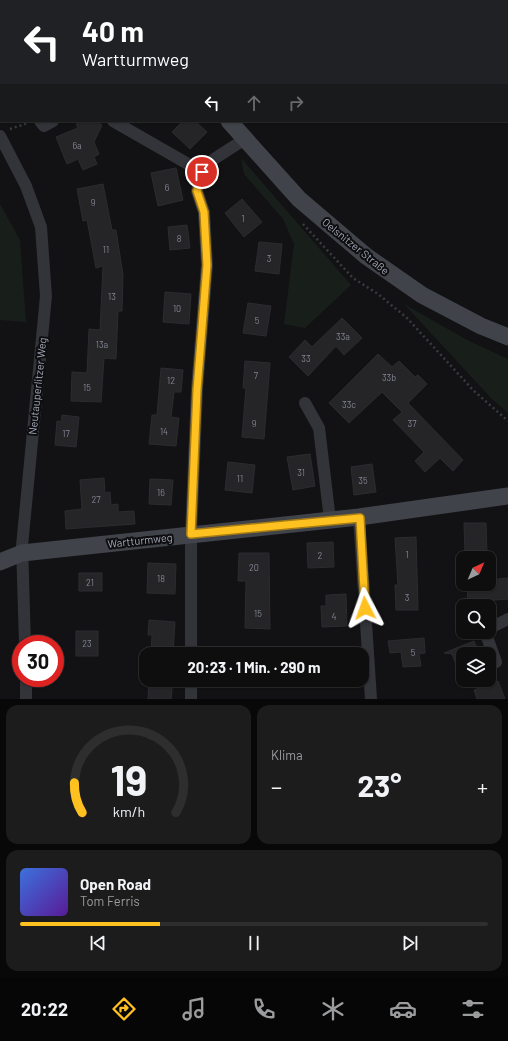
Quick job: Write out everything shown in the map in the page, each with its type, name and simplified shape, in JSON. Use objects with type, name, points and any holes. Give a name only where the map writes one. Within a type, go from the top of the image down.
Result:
[{"type":"street","points":[[41,122],[44,126],[51,122]]},
{"type":"street","points":[[115,122],[202,172]]},
{"type":"street","name":"Oelsnitzer Straße","points":[[230,122],[299,199],[366,256],[422,295],[481,326],[508,337]]},
{"type":"street","name":"Neutauperlitzer Weg","points":[[3,133],[26,186],[41,227],[46,296],[22,553],[25,635]]},
{"type":"street","points":[[191,647],[191,534],[197,390],[207,265],[204,212],[197,191],[202,172],[214,159],[246,139]]},
{"type":"street","points":[[305,403],[319,428],[330,520]]},
{"type":"street","name":"Wartturmweg","points":[[0,562],[22,553],[191,534],[360,518],[508,496]]},
{"type":"street","points":[[360,518],[371,699]]},
{"type":"street","points":[[491,647],[487,637],[492,627],[508,619]]},
{"type":"street","points":[[26,687],[26,699]]},
{"type":"street","points":[[191,687],[191,699]]},
{"type":"path","points":[[3,133],[31,122]]},
{"type":"path","points":[[299,220],[353,278],[378,294],[407,318],[474,391],[508,421]]},
{"type":"shaded area","points":[[241,158],[351,285],[305,328],[284,324],[294,244],[283,219],[244,174]]},
{"type":"shaded area","points":[[0,204],[20,240],[26,322],[0,320]]},
{"type":"shaded area","points":[[404,304],[467,340],[508,359],[508,413],[492,399]]},
{"type":"building","points":[[80,122],[97,122],[102,125],[94,142],[99,154],[94,157],[97,164],[83,170],[78,159],[67,164],[56,137],[78,128],[76,124]]},
{"type":"building","points":[[182,122],[196,122],[207,132],[190,149],[172,132]]},
{"type":"building","points":[[176,168],[183,200],[158,206],[151,173]]},
{"type":"building","points":[[103,184],[112,230],[116,230],[123,275],[122,311],[118,311],[116,359],[104,358],[101,402],[71,401],[72,372],[87,373],[89,329],[100,330],[103,266],[96,268],[87,220],[83,221],[77,189]]},
{"type":"building","points":[[242,199],[262,222],[244,237],[225,213]]},
{"type":"building","points":[[187,225],[190,248],[170,250],[168,227]]},
{"type":"building","points":[[259,242],[282,244],[279,274],[255,271]]},
{"type":"building","points":[[165,292],[191,294],[189,324],[163,322]]},
{"type":"building","points":[[248,303],[271,306],[266,336],[243,333]]},
{"type":"building","points":[[342,318],[362,338],[344,355],[336,346],[308,376],[289,357],[305,340],[312,347]]},
{"type":"building","points":[[378,354],[392,367],[399,361],[415,377],[418,375],[427,384],[408,403],[463,460],[453,471],[440,458],[425,472],[415,461],[424,452],[393,420],[402,412],[382,392],[349,423],[329,403]]},
{"type":"building","points":[[245,361],[270,363],[264,439],[242,437],[246,388],[243,388]]},
{"type":"building","points":[[161,368],[183,370],[181,392],[174,392],[171,417],[179,418],[176,446],[149,444],[152,415],[157,415]]},
{"type":"building","points":[[62,415],[79,417],[76,447],[55,445],[57,421],[61,422]]},
{"type":"building","points":[[310,454],[315,486],[293,490],[287,457]]},
{"type":"building","points":[[228,462],[255,465],[252,493],[225,490]]},
{"type":"building","points":[[372,464],[376,492],[354,495],[351,467]]},
{"type":"building","points":[[104,478],[105,493],[110,492],[111,505],[118,504],[118,512],[134,511],[135,524],[66,529],[65,511],[82,509],[80,480]]},
{"type":"building","points":[[150,479],[173,480],[171,505],[149,504]]},
{"type":"building","points":[[464,523],[486,523],[487,551],[465,551]]},
{"type":"building","points":[[416,537],[418,610],[396,610],[395,585],[398,585],[395,538]]},
{"type":"building","points":[[333,542],[334,567],[308,568],[307,543]]},
{"type":"building","points":[[239,553],[269,553],[270,629],[245,628],[246,581],[238,581]]},
{"type":"building","points":[[148,563],[176,564],[175,594],[147,593]]},
{"type":"building","points":[[79,573],[102,573],[102,591],[79,591]]},
{"type":"building","points":[[508,578],[508,599],[468,599],[467,591],[496,591],[496,579]]},
{"type":"building","points":[[346,594],[347,626],[322,627],[321,606],[326,606],[326,595]]},
{"type":"building","points":[[149,620],[175,622],[173,647],[151,647],[152,635],[148,635]]},
{"type":"building","points":[[76,631],[98,631],[98,656],[76,656]]},
{"type":"building","points":[[424,638],[425,653],[419,654],[421,666],[403,667],[401,652],[390,653],[388,641]]},
{"type":"building","points":[[474,641],[476,647],[459,647]]},
{"type":"building","points":[[456,648],[456,664],[452,654],[444,653]]},
{"type":"building","points":[[498,681],[505,699],[477,699],[474,690],[482,687],[496,687],[496,682]]},
{"type":"building","points":[[149,687],[172,687],[171,699],[148,699]]},
{"type":"route","points":[[202,172],[197,191],[204,212],[207,265],[197,390],[191,534],[325,520],[360,518],[365,608]]}]
